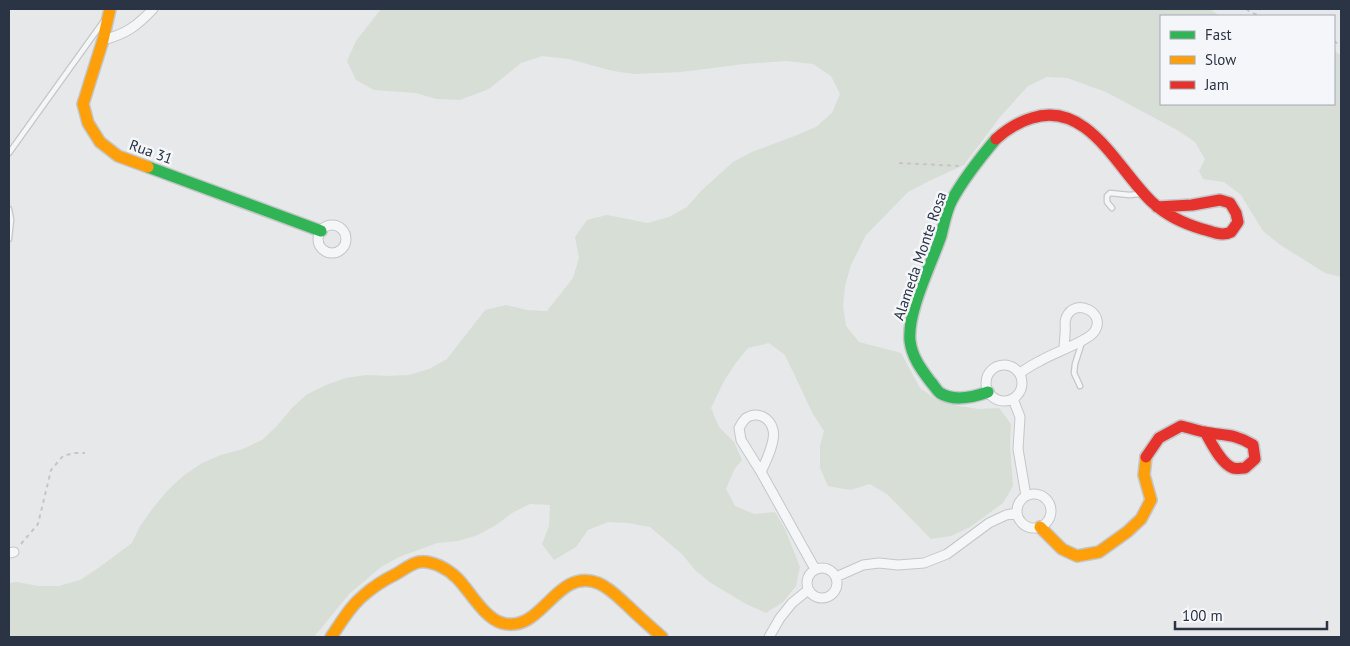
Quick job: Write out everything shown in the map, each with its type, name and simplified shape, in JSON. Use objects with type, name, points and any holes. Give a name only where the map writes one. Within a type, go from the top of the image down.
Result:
[{"type":"street","points":[[103,40],[115,37],[131,29],[153,9]]},
{"type":"street","name":"Rua 31","points":[[109,12],[103,40],[83,104],[88,123],[100,142],[118,156],[321,231]]},
{"type":"street","name":"Alameda Monte Rosa","points":[[988,392],[962,398],[941,393],[919,367],[911,350],[910,332],[916,304],[951,202],[997,137],[1009,127],[1049,114],[1061,115],[1074,120],[1088,130],[1103,145],[1143,194],[1157,207],[1166,214],[1184,223],[1222,235],[1232,232],[1238,224],[1238,217],[1230,203],[1220,200],[1192,205],[1157,207]]},
{"type":"street","points":[[1020,373],[1039,361],[1083,340],[1093,334],[1097,324],[1094,313],[1079,307],[1070,311],[1065,320],[1064,349]]},
{"type":"street","points":[[1004,364],[1016,368],[1020,373],[1022,384],[1018,395],[1013,399],[1002,401],[988,392],[986,379],[992,369],[1004,364]]},
{"type":"street","points":[[1013,399],[1020,417],[1018,449],[1026,496]]},
{"type":"street","points":[[762,472],[772,445],[774,431],[769,421],[762,416],[752,415],[744,420],[738,428],[741,440],[762,472],[815,569]]},
{"type":"street","points":[[1040,527],[1062,549],[1077,556],[1099,552],[1127,532],[1141,519],[1152,500],[1144,475],[1145,458],[1159,438],[1181,426],[1205,432]]},
{"type":"street","points":[[1031,494],[1042,496],[1049,504],[1050,515],[1048,520],[1040,527],[1030,528],[1021,522],[1017,513],[1019,503],[1026,496],[1031,494]]},
{"type":"street","points":[[836,577],[863,565],[924,563],[947,554],[989,523],[1006,515],[1017,513]]},
{"type":"street","points":[[331,637],[362,596],[378,584],[418,562],[430,562],[448,571],[457,578],[487,614],[501,623],[514,624],[524,622],[538,613],[561,590],[572,583],[584,581],[597,583],[610,590],[662,637]]},
{"type":"street","points":[[823,568],[830,571],[836,577],[837,584],[834,592],[828,597],[820,598],[813,596],[808,590],[807,578],[815,569],[823,568]]},
{"type":"street","points":[[769,637],[780,618],[792,603],[808,590]]},
{"type":"lane","name":"Rua 31","points":[[9,153],[109,12]]},
{"type":"lane","points":[[1112,208],[1107,196],[1110,193],[1143,194]]},
{"type":"lane","points":[[9,209],[11,220],[9,239]]},
{"type":"lane","points":[[1080,386],[1074,373],[1083,340]]},
{"type":"path","points":[[1246,9],[1258,15]]},
{"type":"path","points":[[899,163],[974,167]]},
{"type":"path","points":[[12,553],[38,524],[51,470],[62,456],[85,453]]},
{"type":"shaded area","points":[[381,9],[1210,9],[1219,15],[1160,15],[1160,105],[1335,105],[1335,52],[1341,55],[1341,277],[1325,273],[1279,244],[1263,231],[1241,195],[1224,182],[1203,179],[1199,171],[1205,159],[1195,142],[1179,131],[1106,92],[1067,78],[1047,77],[1028,86],[1000,117],[964,165],[908,192],[866,235],[851,265],[845,286],[843,306],[846,326],[859,342],[901,353],[920,388],[937,400],[979,409],[999,408],[1011,424],[1010,445],[1013,486],[1003,503],[970,527],[951,536],[931,539],[887,494],[870,484],[850,490],[828,486],[820,468],[820,446],[824,431],[813,414],[785,355],[769,343],[748,348],[724,381],[711,408],[719,427],[734,442],[742,460],[734,470],[726,489],[735,506],[754,514],[775,512],[785,529],[800,567],[796,586],[783,602],[766,613],[746,604],[711,583],[695,570],[682,554],[650,527],[608,522],[588,530],[576,547],[554,560],[542,544],[549,526],[550,505],[530,504],[478,535],[458,541],[437,543],[399,557],[381,567],[349,594],[314,637],[9,637],[9,583],[59,586],[80,580],[132,543],[140,526],[153,508],[183,476],[202,463],[243,449],[262,440],[306,395],[346,378],[367,375],[409,375],[429,369],[447,359],[485,310],[506,305],[527,310],[547,311],[573,278],[579,258],[575,237],[587,220],[607,215],[648,223],[669,217],[687,207],[701,191],[733,162],[752,152],[816,127],[832,113],[840,94],[831,76],[813,64],[786,61],[681,72],[634,74],[613,71],[569,59],[542,56],[521,63],[489,89],[460,100],[436,99],[416,93],[374,90],[356,80],[347,61],[356,41]]},
{"type":"traffic: fast","points":[[988,392],[958,398],[940,393],[923,372],[915,358],[911,347],[910,329],[916,303],[941,236],[950,204],[967,176],[996,139]]},
{"type":"traffic: fast","points":[[148,167],[321,231]]},
{"type":"traffic: slow","points":[[110,9],[103,40],[83,104],[88,123],[100,142],[118,156],[148,167]]},
{"type":"traffic: slow","points":[[1040,527],[1062,549],[1077,556],[1099,552],[1127,532],[1141,519],[1151,500],[1144,475],[1146,457]]},
{"type":"traffic: slow","points":[[331,637],[350,609],[367,592],[410,565],[424,562],[444,568],[453,575],[489,616],[502,623],[516,624],[528,619],[571,584],[583,581],[598,583],[610,590],[662,637]]},
{"type":"traffic: jam","points":[[996,139],[1013,126],[1032,118],[1052,115],[1070,119],[1086,128],[1100,141],[1152,202],[1158,207],[1163,211],[1169,215],[1188,224],[1220,234],[1231,232],[1238,222],[1236,213],[1230,203],[1220,200],[1192,205],[1157,207]]},
{"type":"traffic: jam","points":[[1146,457],[1159,438],[1181,426],[1246,441],[1253,445],[1255,459],[1245,468],[1229,466],[1213,447],[1205,432]]}]
